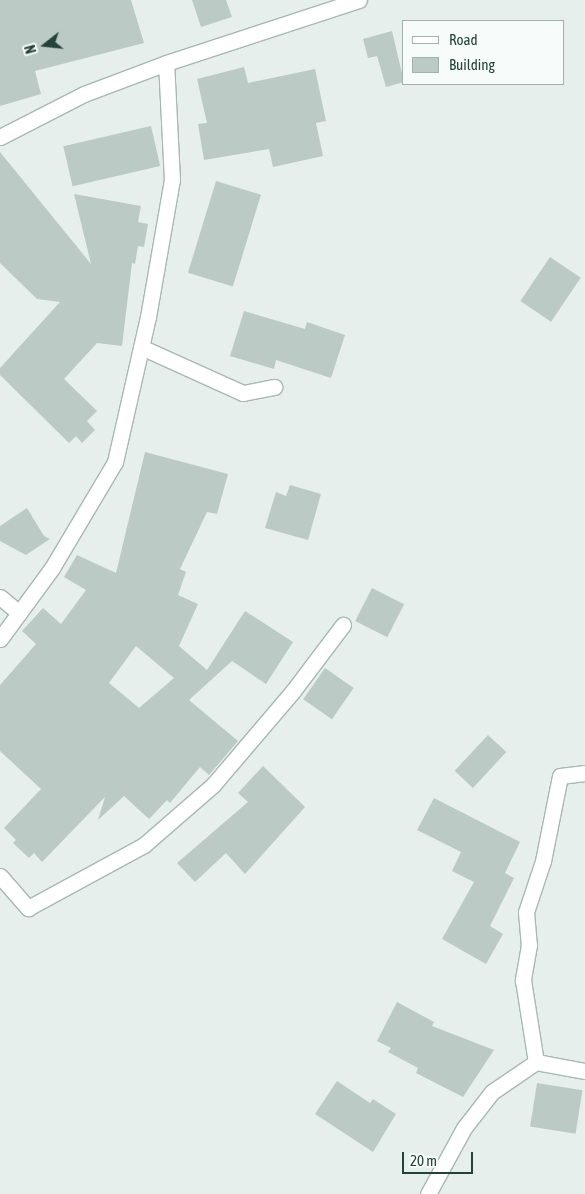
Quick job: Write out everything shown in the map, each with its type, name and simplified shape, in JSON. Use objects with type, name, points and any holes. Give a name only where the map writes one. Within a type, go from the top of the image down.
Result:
[{"type":"street","points":[[0,137],[84,94],[166,63],[359,0]]},
{"type":"street","points":[[0,639],[52,568],[115,462],[141,347],[172,180],[166,63]]},
{"type":"street","points":[[141,347],[243,393],[274,387]]},
{"type":"street","points":[[0,597],[19,614]]},
{"type":"street","points":[[0,876],[28,908],[144,844],[213,785],[293,691],[343,625]]},
{"type":"street","points":[[536,1062],[523,980],[529,945],[526,912],[543,861],[560,776],[585,773]]},
{"type":"street","points":[[428,1194],[464,1128],[492,1092],[536,1062],[585,1071]]},
{"type":"building","points":[[0,0],[131,0],[144,43],[35,71],[41,94],[0,106]]},
{"type":"building","points":[[192,0],[226,0],[232,17],[201,27]]},
{"type":"building","points":[[392,31],[402,74],[402,83],[386,87],[377,56],[368,58],[363,39]]},
{"type":"building","points":[[244,67],[248,83],[315,69],[326,121],[316,123],[323,156],[273,167],[269,149],[204,160],[198,124],[207,123],[197,79]]},
{"type":"building","points":[[151,126],[160,166],[73,186],[63,146]]},
{"type":"building","points":[[0,152],[91,264],[74,194],[141,206],[138,222],[148,224],[144,247],[138,246],[135,264],[132,263],[122,346],[97,343],[64,379],[97,411],[87,421],[95,430],[82,443],[76,436],[69,443],[0,375],[0,368],[60,302],[37,299],[0,263]]},
{"type":"building","points":[[216,181],[261,195],[233,287],[188,273]]},
{"type":"building","points":[[550,257],[581,278],[551,322],[520,301]]},
{"type":"building","points":[[244,311],[305,329],[307,322],[345,335],[331,378],[276,360],[274,369],[230,356]]},
{"type":"building","points":[[145,452],[228,474],[217,514],[207,512],[180,569],[186,572],[178,595],[198,604],[179,646],[207,670],[245,611],[293,642],[266,684],[232,661],[189,700],[238,741],[209,775],[200,767],[170,803],[167,800],[149,819],[124,796],[98,820],[105,797],[42,862],[34,853],[29,858],[13,843],[16,840],[4,828],[41,789],[0,751],[0,685],[36,644],[22,631],[43,608],[61,624],[86,590],[64,577],[77,555],[116,573]],"holes":[[[136,646],[174,678],[139,708],[109,683]]]},
{"type":"building","points":[[290,485],[321,494],[308,540],[265,528],[276,492],[286,496]]},
{"type":"building","points":[[27,508],[44,536],[50,539],[26,555],[0,541],[0,526]]},
{"type":"building","points":[[372,588],[404,604],[387,637],[355,621]]},
{"type":"building","points":[[325,668],[354,688],[332,719],[303,699]]},
{"type":"building","points":[[488,735],[506,752],[473,788],[455,771]]},
{"type":"building","points":[[263,766],[305,807],[245,874],[226,853],[195,882],[177,863],[248,802],[238,793]]},
{"type":"building","points":[[434,798],[520,842],[505,873],[514,878],[490,926],[503,934],[486,964],[442,939],[474,882],[452,871],[461,852],[417,830]]},
{"type":"building","points":[[397,1002],[434,1022],[432,1026],[494,1050],[463,1097],[416,1073],[418,1068],[388,1052],[391,1048],[377,1041]]},
{"type":"building","points":[[337,1081],[370,1103],[373,1099],[396,1114],[373,1152],[315,1114]]},
{"type":"building","points":[[537,1083],[582,1090],[576,1134],[530,1126]]}]
